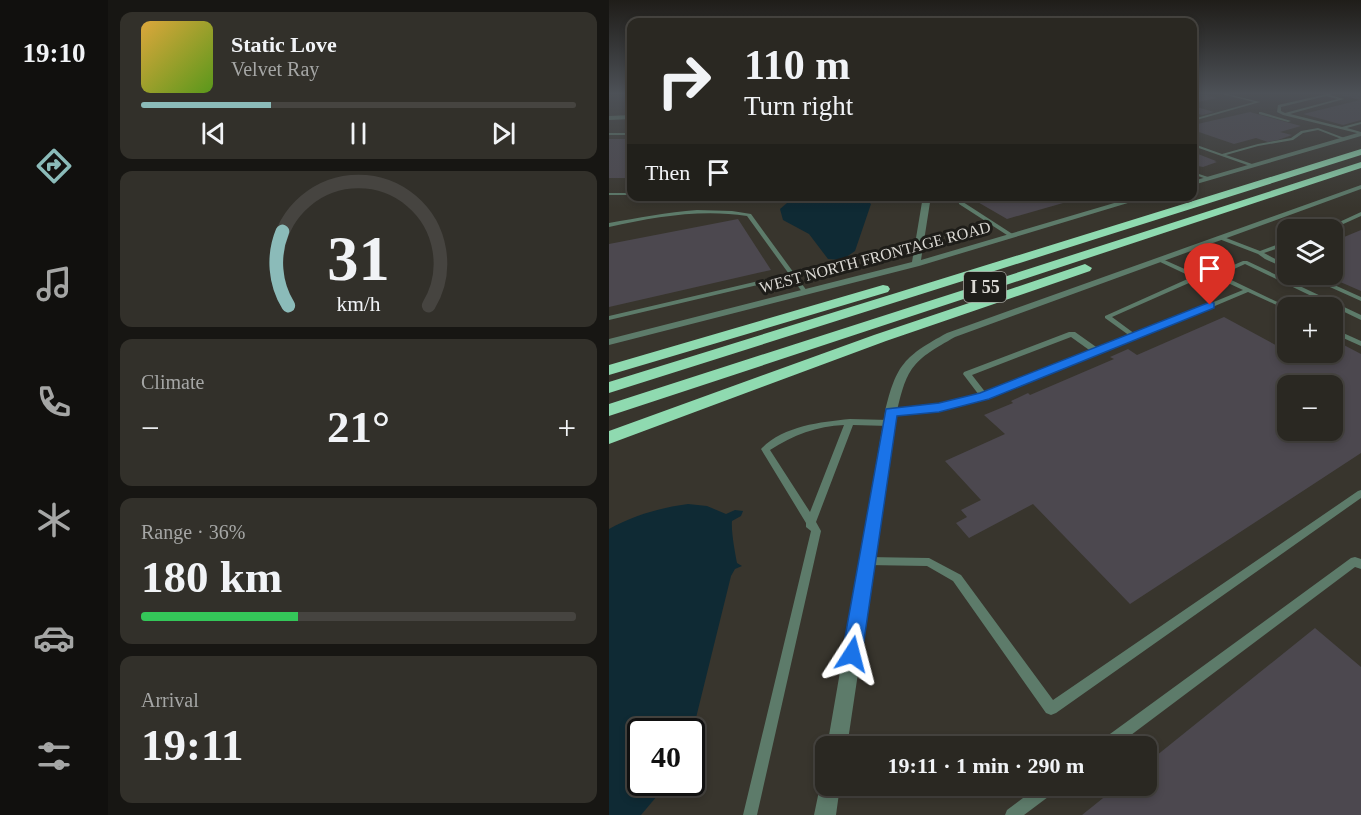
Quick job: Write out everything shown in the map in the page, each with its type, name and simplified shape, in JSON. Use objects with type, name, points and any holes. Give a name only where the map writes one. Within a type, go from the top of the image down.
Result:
[{"type":"highway","name":"I 55","points":[[609,388],[1361,152]]},
{"type":"highway","name":"I 55","points":[[609,410],[1361,165]]},
{"type":"highway","points":[[1197,195],[1234,184],[1278,178]]},
{"type":"highway","points":[[609,370],[1175,201]]},
{"type":"highway","points":[[609,438],[880,338],[1101,262],[1163,229]]},
{"type":"street","points":[[1197,182],[1361,134]]},
{"type":"street","points":[[839,736],[890,417],[897,380],[904,365],[920,352],[951,335],[1361,187]]},
{"type":"street","points":[[916,264],[926,201]]},
{"type":"street","name":"WEST NORTH FRONTAGE ROAD","points":[[609,342],[916,264],[1131,201]]},
{"type":"street","points":[[825,815],[828,796]]},
{"type":"lane","points":[[1222,155],[1258,144],[1292,139],[1302,132]]},
{"type":"lane","points":[[1326,132],[1345,139]]},
{"type":"lane","points":[[609,134],[627,134]]},
{"type":"lane","points":[[1197,146],[1253,166]]},
{"type":"lane","points":[[1197,174],[1209,179]]},
{"type":"lane","points":[[609,194],[627,194]]},
{"type":"lane","points":[[961,201],[1012,236]]},
{"type":"lane","points":[[609,225],[671,213],[736,212],[749,215],[805,292]]},
{"type":"lane","points":[[1343,222],[1361,214]]},
{"type":"lane","points":[[1221,238],[1260,253],[1277,263]]},
{"type":"lane","points":[[1260,253],[1277,247]]},
{"type":"lane","points":[[1160,260],[1197,277]]},
{"type":"lane","points":[[1135,337],[1107,317],[1197,277],[1216,275],[1245,262],[1361,318]]},
{"type":"lane","points":[[609,318],[792,274]]},
{"type":"lane","points":[[1216,275],[1277,303]]},
{"type":"lane","points":[[1329,285],[1361,299]]},
{"type":"lane","points":[[750,815],[816,531],[765,449],[780,438],[817,424],[890,417],[984,396],[1248,290]]},
{"type":"lane","points":[[984,396],[967,374],[1072,334],[1098,352]]},
{"type":"lane","points":[[1343,335],[1361,344]]},
{"type":"lane","points":[[810,524],[850,422]]},
{"type":"lane","points":[[867,561],[929,562],[957,578],[1051,709],[1361,492]]},
{"type":"lane","points":[[1119,736],[1355,561],[1361,566]]},
{"type":"lane","points":[[1012,815],[1038,796]]},
{"type":"water","points":[[867,201],[871,204],[855,251],[842,260],[828,259],[809,234],[783,220],[780,209],[787,203]]},
{"type":"water","points":[[688,504],[707,506],[726,514],[735,510],[743,511],[741,516],[732,521],[737,563],[742,566],[735,569],[731,576],[696,718],[627,718],[627,796],[657,796],[641,815],[609,815],[609,529],[647,513]]},
{"type":"building","points":[[1199,132],[1280,132],[1292,135],[1268,142],[1256,138],[1234,144]]},
{"type":"building","points":[[609,139],[627,139],[627,178],[609,178]]},
{"type":"building","points":[[1197,154],[1217,162],[1203,167],[1197,166]]},
{"type":"building","points":[[976,201],[1070,201],[1007,219]]},
{"type":"building","points":[[738,219],[771,270],[609,307],[609,244]]},
{"type":"building","points":[[1361,230],[1361,291],[1343,283],[1343,237]]},
{"type":"building","points":[[1224,317],[1277,346],[1277,363],[1343,363],[1343,345],[1361,354],[1361,453],[1130,604],[1033,504],[969,538],[956,523],[967,517],[961,510],[981,500],[945,461],[1005,434],[984,415],[1013,403],[1011,401],[1028,393],[1030,395],[1114,359],[1110,357],[1128,349],[1137,355]]},
{"type":"building","points":[[1315,628],[1361,667],[1361,815],[1082,815],[1106,796],[1157,796],[1157,755]]},
{"type":"route","points":[[852,654],[891,412],[939,407],[984,396],[1210,305]]}]
